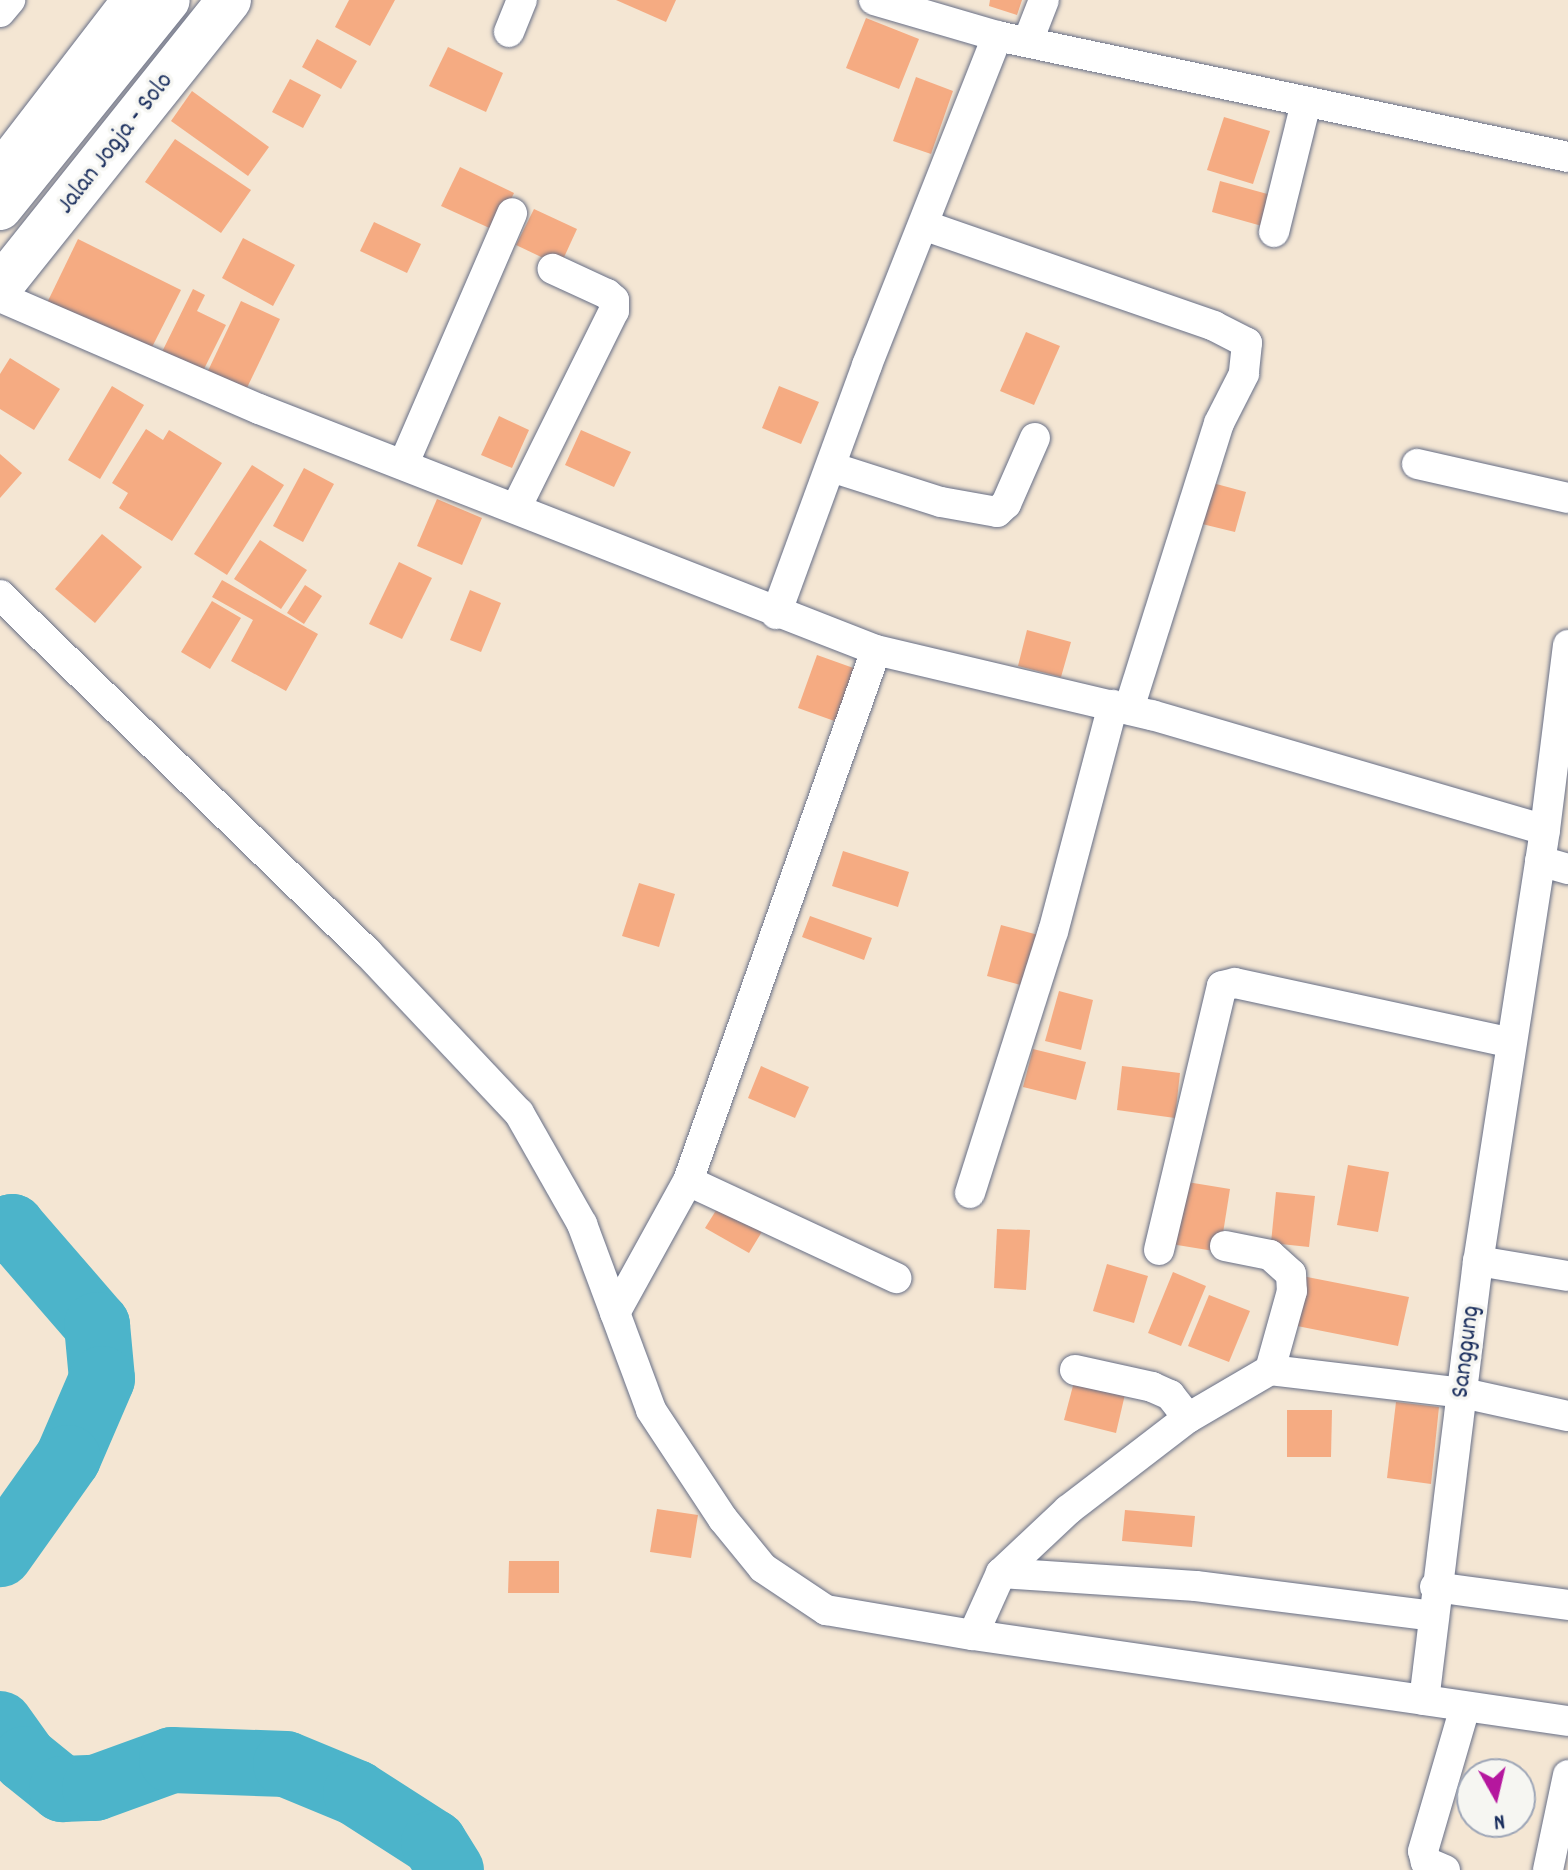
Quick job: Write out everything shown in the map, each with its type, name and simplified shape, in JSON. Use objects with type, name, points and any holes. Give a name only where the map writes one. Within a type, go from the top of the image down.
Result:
[{"type":"highway","name":"Jalan Jogja - Solo","points":[[0,208],[168,0]]},
{"type":"highway","name":"Jalan Jogja - Solo","points":[[0,287],[229,0]]},
{"type":"street","points":[[0,12],[10,0]]},
{"type":"street","points":[[0,164],[126,0]]},
{"type":"street","points":[[509,32],[522,0]]},
{"type":"street","points":[[874,0],[997,36],[1568,157]]},
{"type":"street","points":[[1028,41],[1044,0]]},
{"type":"street","points":[[776,614],[997,36]]},
{"type":"street","points":[[1274,232],[1306,103]]},
{"type":"street","points":[[404,463],[512,213]]},
{"type":"street","points":[[926,226],[1214,326],[1247,343],[1244,374],[1219,423],[1121,707],[970,1193]]},
{"type":"street","points":[[516,508],[614,311],[614,300],[607,294],[553,269]]},
{"type":"street","points":[[0,297],[259,409],[404,463],[776,614],[876,650],[1121,707],[1545,830]]},
{"type":"street","points":[[831,467],[991,513],[1006,504],[1035,438]]},
{"type":"street","points":[[1417,464],[1568,498]]},
{"type":"street","points":[[0,595],[496,1085],[540,1143],[570,1198],[651,1410],[723,1519],[763,1568],[826,1610],[973,1635],[1568,1721]]},
{"type":"street","name":"Sanggung","points":[[1424,1700],[1478,1261],[1509,1042],[1554,865],[1545,830],[1568,645]]},
{"type":"street","points":[[615,1313],[644,1269],[688,1181],[876,650]]},
{"type":"street","points":[[1159,1250],[1216,996],[1225,984],[1509,1042]]},
{"type":"street","points":[[688,1181],[896,1278]]},
{"type":"street","points":[[1225,1246],[1270,1255],[1291,1274],[1292,1291],[1270,1370]]},
{"type":"street","points":[[1478,1261],[1568,1276]]},
{"type":"street","points":[[1075,1370],[1152,1387],[1170,1395],[1188,1418]]},
{"type":"street","points":[[973,1635],[1001,1573],[1068,1510],[1188,1418],[1270,1370],[1463,1393],[1568,1416]]},
{"type":"street","points":[[1001,1573],[1434,1602],[1568,1605]]},
{"type":"street","points":[[1445,1870],[1433,1868],[1422,1854],[1465,1707]]},
{"type":"street","points":[[1548,1870],[1568,1775]]},
{"type":"building","points":[[349,0],[395,0],[370,46],[335,27]]},
{"type":"building","points":[[616,0],[676,0],[666,22]]},
{"type":"building","points":[[990,0],[1022,0],[1017,15],[989,6]]},
{"type":"building","points":[[866,18],[919,39],[899,89],[846,68]]},
{"type":"building","points":[[317,39],[357,61],[341,89],[302,67]]},
{"type":"building","points":[[448,47],[503,73],[486,112],[429,86]]},
{"type":"building","points":[[916,77],[953,91],[931,154],[893,141]]},
{"type":"building","points":[[290,79],[321,95],[303,128],[272,112]]},
{"type":"building","points":[[192,91],[269,147],[248,176],[171,121]]},
{"type":"building","points":[[1224,117],[1270,131],[1253,184],[1207,170]]},
{"type":"building","points":[[175,139],[251,190],[221,233],[145,182]]},
{"type":"building","points":[[460,167],[514,193],[496,231],[441,206]]},
{"type":"building","points":[[1220,181],[1278,197],[1269,228],[1212,212]]},
{"type":"building","points":[[534,209],[577,229],[560,266],[516,245]]},
{"type":"building","points":[[374,222],[421,244],[407,273],[360,251]]},
{"type":"building","points":[[243,238],[295,265],[273,306],[222,278]]},
{"type":"building","points":[[78,239],[181,290],[148,355],[46,305]]},
{"type":"building","points":[[193,289],[205,295],[197,311],[226,325],[200,377],[159,358]]},
{"type":"building","points":[[241,301],[280,319],[244,394],[206,375]]},
{"type":"building","points":[[1026,332],[1060,346],[1034,405],[1000,391]]},
{"type":"building","points":[[10,358],[60,389],[34,430],[0,409],[0,374]]},
{"type":"building","points":[[112,386],[144,405],[100,479],[68,460]]},
{"type":"building","points":[[779,386],[819,402],[801,444],[762,428]]},
{"type":"building","points":[[499,416],[529,430],[512,468],[481,455]]},
{"type":"building","points":[[146,429],[163,440],[169,430],[222,463],[172,541],[119,508],[128,493],[112,483]]},
{"type":"building","points":[[581,430],[631,452],[614,487],[565,465]]},
{"type":"building","points":[[0,454],[22,473],[0,498]]},
{"type":"building","points":[[252,465],[284,485],[227,575],[194,554]]},
{"type":"building","points":[[304,468],[334,484],[303,542],[273,526]]},
{"type":"building","points":[[1209,482],[1246,492],[1235,532],[1198,523]]},
{"type":"building","points":[[437,499],[482,518],[462,565],[417,546]]},
{"type":"building","points":[[102,534],[142,567],[95,623],[55,589]]},
{"type":"building","points":[[260,540],[307,570],[281,609],[234,579]]},
{"type":"building","points":[[399,562],[432,578],[402,639],[369,624]]},
{"type":"building","points":[[222,580],[318,634],[286,691],[231,661],[253,620],[212,597]]},
{"type":"building","points":[[305,585],[322,596],[304,624],[287,613]]},
{"type":"building","points":[[470,590],[501,603],[481,652],[450,640]]},
{"type":"building","points":[[212,601],[241,618],[210,669],[181,652]]},
{"type":"building","points":[[1027,630],[1071,642],[1061,677],[1018,666]]},
{"type":"building","points":[[817,655],[859,670],[840,723],[798,708]]},
{"type":"building","points":[[843,851],[909,872],[898,907],[832,886]]},
{"type":"building","points":[[639,883],[675,894],[659,947],[622,936]]},
{"type":"building","points":[[810,916],[872,938],[864,960],[802,937]]},
{"type":"building","points":[[1001,925],[1042,936],[1028,987],[987,976]]},
{"type":"building","points":[[1059,991],[1093,1000],[1081,1050],[1045,1041]]},
{"type":"building","points":[[1033,1049],[1086,1062],[1076,1100],[1023,1087]]},
{"type":"building","points":[[761,1066],[809,1087],[795,1118],[748,1098]]},
{"type":"building","points":[[1122,1066],[1180,1073],[1175,1118],[1117,1110]]},
{"type":"building","points":[[1348,1165],[1389,1172],[1378,1232],[1337,1225]]},
{"type":"building","points":[[1181,1181],[1230,1189],[1220,1252],[1171,1244]]},
{"type":"building","points":[[1276,1192],[1315,1196],[1309,1247],[1271,1243]]},
{"type":"building","points":[[720,1204],[763,1230],[749,1253],[705,1228]]},
{"type":"building","points":[[997,1229],[1030,1230],[1026,1290],[994,1288]]},
{"type":"building","points":[[1107,1264],[1148,1276],[1134,1323],[1093,1311]]},
{"type":"building","points":[[1173,1272],[1206,1286],[1181,1346],[1148,1333]]},
{"type":"building","points":[[1302,1276],[1409,1297],[1398,1346],[1292,1325]]},
{"type":"building","points":[[1209,1295],[1250,1311],[1229,1362],[1188,1346]]},
{"type":"building","points":[[1075,1378],[1126,1390],[1116,1433],[1064,1420]]},
{"type":"building","points":[[1396,1402],[1439,1407],[1431,1484],[1387,1478]]},
{"type":"building","points":[[1287,1410],[1332,1410],[1331,1457],[1287,1457]]},
{"type":"building","points":[[657,1509],[698,1515],[691,1558],[650,1552]]},
{"type":"building","points":[[1125,1510],[1195,1516],[1192,1547],[1122,1541]]},
{"type":"building","points":[[509,1561],[559,1561],[559,1593],[508,1593]]},
{"type":"waterway","points":[[0,1231],[12,1227],[97,1325],[102,1379],[68,1458],[0,1554]]},
{"type":"waterway","points":[[0,1724],[25,1759],[62,1789],[95,1788],[172,1760],[286,1764],[356,1793],[434,1843],[451,1870]]}]
